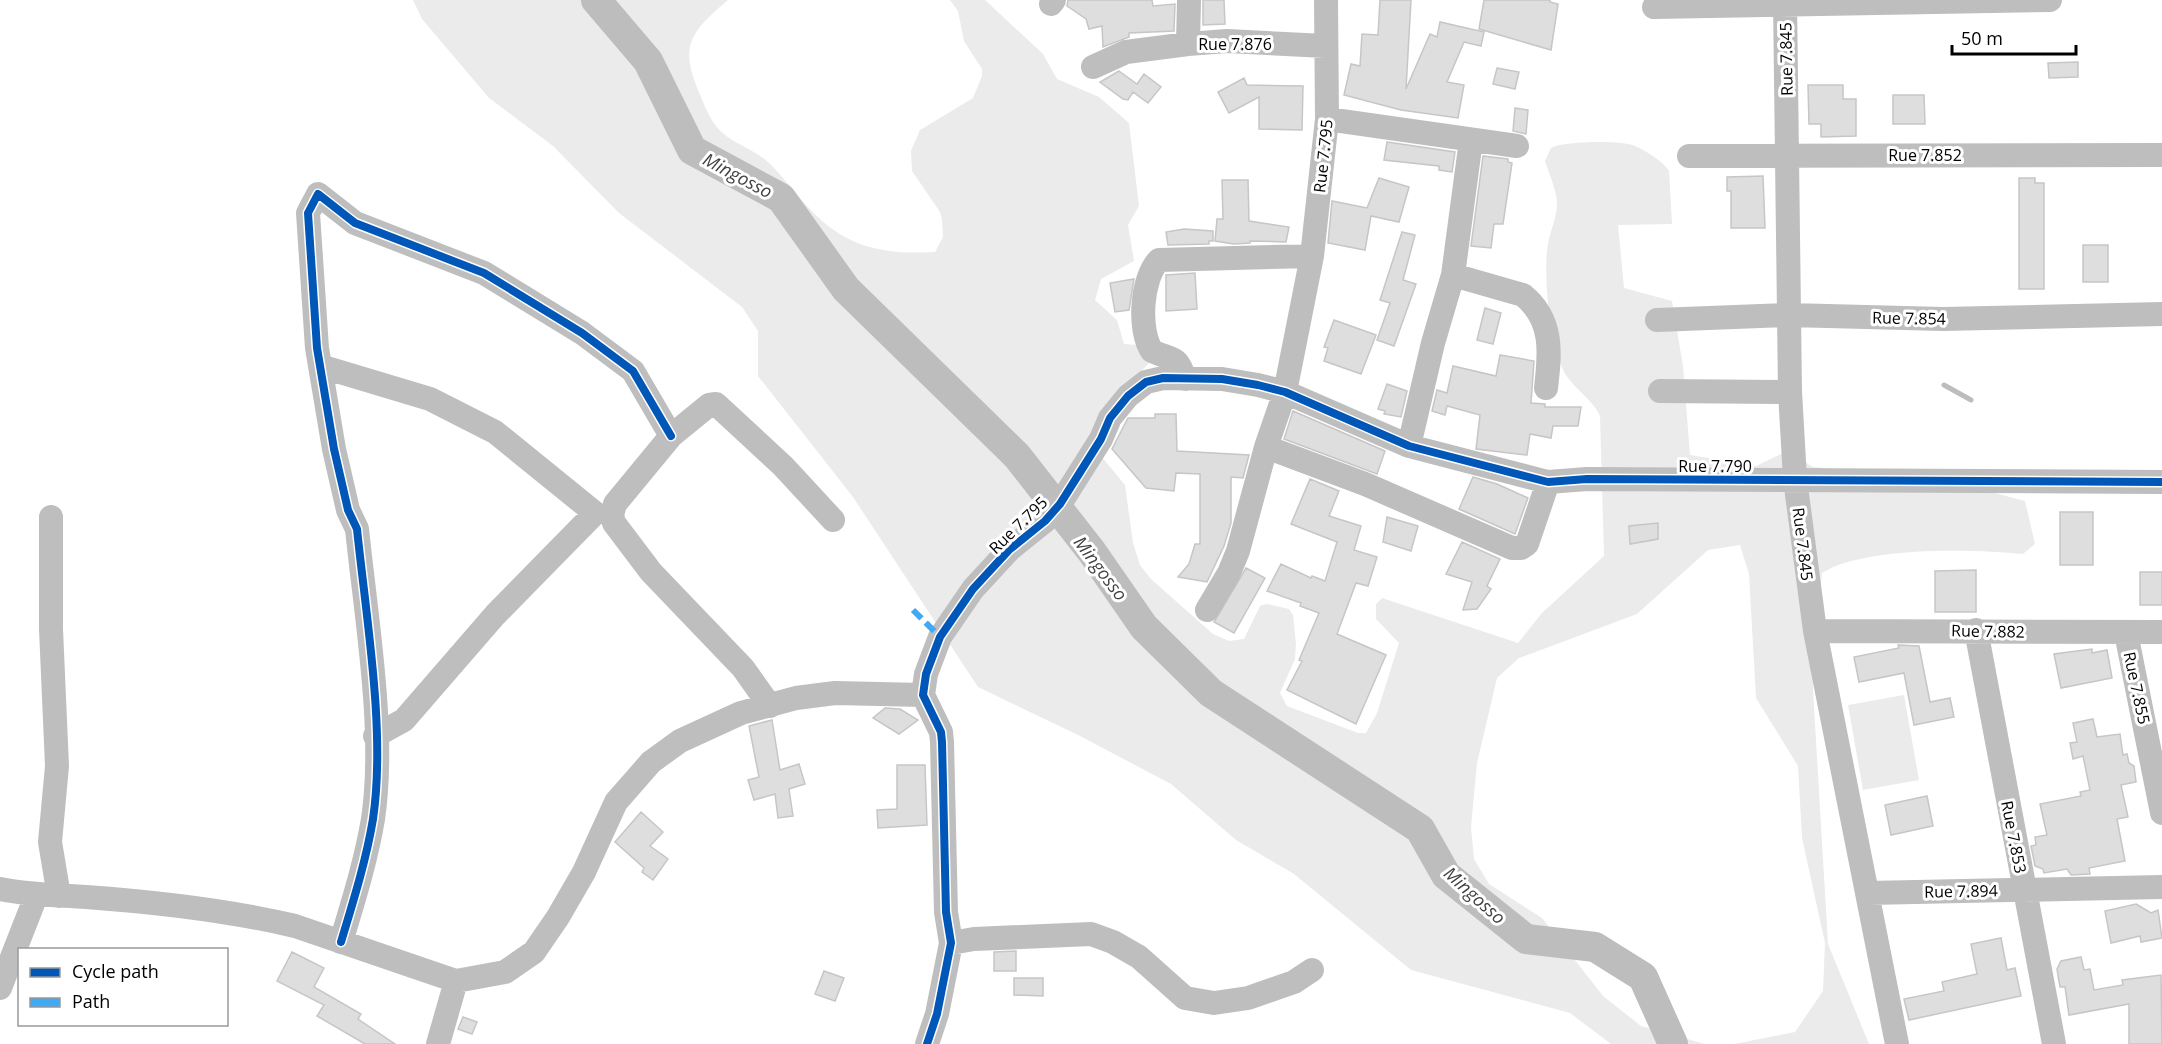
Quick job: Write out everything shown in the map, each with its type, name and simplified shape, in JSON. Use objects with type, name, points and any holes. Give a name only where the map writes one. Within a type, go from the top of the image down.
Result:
[{"type":"street","name":"Rue 7.876","points":[[1189,0],[1188,44],[1227,41],[1325,46]]},
{"type":"street","name":"Rue 7.795","points":[[922,695],[926,674],[940,637],[973,589],[1009,550],[1045,521],[1060,504],[1116,411],[1146,382],[1163,378],[1222,379],[1285,392],[1312,256],[1328,119],[1326,0]]},
{"type":"street","points":[[1654,7],[1785,2],[2050,0]]},
{"type":"street","name":"Rue 7.845","points":[[1785,2],[1790,392],[1795,479],[1815,631],[1897,1044]]},
{"type":"street","points":[[1093,67],[1126,52],[1188,44]]},
{"type":"street","points":[[1328,119],[1517,146]]},
{"type":"street","points":[[1409,446],[1433,343],[1453,275],[1470,140]]},
{"type":"street","name":"Rue 7.852","points":[[1689,156],[2162,154]]},
{"type":"street","points":[[340,942],[361,877],[373,819],[375,736],[357,529],[348,510],[320,366],[308,213],[318,194],[356,223],[484,273],[582,333],[633,371],[671,436]]},
{"type":"street","points":[[1185,379],[1180,363],[1149,348],[1144,328],[1145,294],[1153,266],[1159,260],[1164,258],[1312,256]]},
{"type":"street","points":[[1453,275],[1523,295],[1528,299],[1550,339],[1546,388]]},
{"type":"street","name":"Rue 7.854","points":[[1657,320],[1789,315],[1943,319],[2162,314]]},
{"type":"street","points":[[320,366],[430,399],[495,432],[595,513],[495,615],[405,720],[375,736]]},
{"type":"street","points":[[1660,391],[1790,392]]},
{"type":"street","points":[[1207,610],[1229,573],[1238,551],[1266,447],[1285,392]]},
{"type":"street","name":"Rue 7.790","points":[[1285,392],[1409,446],[1548,482],[1795,479],[2162,482]]},
{"type":"street","points":[[770,705],[743,668],[651,572],[614,523],[612,514],[615,504],[671,436],[710,405],[716,404],[783,466],[833,520]]},
{"type":"street","points":[[1266,447],[1365,484],[1512,548],[1521,548],[1527,544],[1548,482]]},
{"type":"street","points":[[20,948],[47,896],[57,766],[51,629],[51,517]]},
{"type":"street","name":"Rue 7.853","points":[[1976,630],[2054,1044]]},
{"type":"street","name":"Rue 7.882","points":[[1815,631],[2162,632]]},
{"type":"street","name":"Rue 7.855","points":[[2126,633],[2162,813]]},
{"type":"street","points":[[0,889],[47,896],[190,908],[270,920],[456,981],[505,972],[534,952],[584,872],[616,802],[651,762],[680,741],[741,713],[796,698],[835,693],[922,695],[940,732],[942,742],[945,912],[951,943],[939,1003],[927,1044]]},
{"type":"street","name":"Rue 7.894","points":[[1868,893],[2162,887]]},
{"type":"street","points":[[951,943],[974,939],[1091,934],[1113,942],[1139,957],[1185,998],[1214,1003],[1248,998],[1294,982],[1312,970]]},
{"type":"street","points":[[0,988],[18,953]]},
{"type":"street","points":[[438,1044],[456,981]]},
{"type":"shaded area","points":[[413,0],[728,0],[696,32],[689,53],[694,80],[717,127],[730,139],[768,162],[811,210],[838,233],[867,246],[917,253],[935,252],[943,237],[942,220],[940,212],[912,171],[911,151],[920,130],[973,98],[982,76],[982,69],[964,41],[958,11],[950,0],[985,0],[1043,54],[1057,79],[1099,97],[1129,123],[1139,206],[1128,225],[1134,261],[1101,279],[1095,300],[1117,320],[1124,344],[1148,346],[1153,359],[1111,402],[1092,445],[1125,485],[1133,543],[1140,565],[1151,579],[1213,634],[1229,641],[1244,639],[1260,606],[1267,604],[1289,609],[1293,615],[1296,644],[1295,659],[1280,693],[1287,706],[1358,733],[1366,733],[1377,713],[1399,643],[1376,619],[1376,604],[1382,598],[1518,643],[1542,613],[1604,556],[1600,416],[1565,373],[1557,353],[1551,324],[1546,264],[1557,201],[1545,161],[1551,148],[1593,142],[1628,144],[1654,157],[1669,171],[1672,224],[1618,225],[1624,288],[1672,301],[1683,366],[1690,455],[1756,466],[1787,451],[1813,467],[1941,479],[2025,501],[2035,544],[2023,554],[1949,551],[1891,554],[1841,564],[1822,573],[1815,631],[1813,690],[1828,944],[1869,1044],[1734,1044],[1795,1032],[1823,991],[1825,943],[1802,838],[1798,766],[1756,698],[1749,574],[1740,545],[1708,550],[1637,614],[1519,658],[1497,678],[1477,763],[1471,827],[1474,859],[1489,884],[1542,918],[1603,996],[1641,1026],[1705,1044],[1611,1044],[1570,1013],[1411,970],[1294,874],[1236,840],[1171,784],[1080,736],[978,687],[853,497],[758,376],[758,331],[742,307],[619,213],[553,146],[489,98],[422,19]]},
{"type":"shaded area","points":[[1904,695],[1919,780],[1863,790],[1848,705]]},
{"type":"building","points":[[1068,0],[1152,0],[1153,6],[1175,4],[1174,31],[1129,33],[1129,37],[1103,47],[1102,26],[1089,29],[1086,19],[1067,6]]},
{"type":"building","points":[[1203,0],[1224,0],[1225,24],[1203,25]]},
{"type":"building","points":[[1380,0],[1411,0],[1406,89],[1430,34],[1437,37],[1440,22],[1484,32],[1481,46],[1464,42],[1447,82],[1464,85],[1458,118],[1401,110],[1344,95],[1351,64],[1360,66],[1362,34],[1378,35]]},
{"type":"building","points":[[1484,0],[1550,0],[1558,4],[1551,50],[1479,29]]},
{"type":"building","points":[[2078,62],[2078,77],[2049,78],[2048,63]]},
{"type":"building","points":[[1497,68],[1519,72],[1515,89],[1493,84]]},
{"type":"building","points":[[1119,71],[1137,84],[1144,74],[1161,87],[1148,103],[1133,92],[1128,100],[1123,99],[1100,82]]},
{"type":"building","points":[[1244,78],[1247,85],[1303,86],[1302,130],[1259,129],[1259,97],[1229,113],[1218,92]]},
{"type":"building","points":[[1808,85],[1843,85],[1843,99],[1856,99],[1856,136],[1821,137],[1821,124],[1809,124]]},
{"type":"building","points":[[1893,95],[1924,95],[1925,124],[1893,124]]},
{"type":"building","points":[[1515,108],[1528,110],[1526,134],[1513,131]]},
{"type":"building","points":[[1387,142],[1455,152],[1452,172],[1439,170],[1439,166],[1384,160]]},
{"type":"building","points":[[1483,156],[1508,159],[1508,162],[1512,163],[1503,224],[1494,224],[1491,248],[1471,246]]},
{"type":"building","points":[[1763,176],[1765,228],[1731,228],[1731,191],[1727,191],[1727,177]]},
{"type":"building","points":[[1379,178],[1409,187],[1399,222],[1371,216],[1365,250],[1328,243],[1332,201],[1367,208]]},
{"type":"building","points":[[2019,178],[2035,178],[2035,183],[2044,183],[2044,289],[2019,289]]},
{"type":"building","points":[[1222,180],[1248,180],[1249,221],[1289,227],[1286,242],[1250,241],[1250,243],[1234,244],[1215,241],[1217,219],[1223,219]]},
{"type":"building","points":[[1184,229],[1213,231],[1213,241],[1209,241],[1209,244],[1168,245],[1166,232]]},
{"type":"building","points":[[1402,232],[1415,235],[1403,280],[1416,284],[1394,346],[1377,340],[1390,303],[1380,300]]},
{"type":"building","points":[[2083,245],[2108,245],[2108,282],[2083,282]]},
{"type":"building","points":[[1195,273],[1197,309],[1166,311],[1166,275]]},
{"type":"building","points":[[1134,279],[1129,310],[1115,312],[1110,283]]},
{"type":"building","points":[[1485,308],[1501,313],[1493,344],[1477,340]]},
{"type":"building","points":[[1334,320],[1376,335],[1361,374],[1324,361],[1328,348],[1324,347]]},
{"type":"building","points":[[1500,355],[1534,361],[1531,403],[1545,404],[1545,407],[1581,407],[1578,426],[1553,426],[1551,438],[1530,434],[1527,455],[1476,449],[1480,415],[1447,406],[1445,415],[1432,411],[1437,390],[1447,393],[1453,366],[1496,376]]},
{"type":"building","points":[[1387,384],[1407,391],[1401,417],[1384,414],[1385,411],[1378,409]]},
{"type":"building","points":[[1293,411],[1385,451],[1377,474],[1284,439]]},
{"type":"building","points":[[1155,414],[1176,414],[1177,451],[1249,455],[1243,478],[1231,477],[1231,523],[1224,546],[1207,582],[1178,577],[1189,564],[1195,544],[1200,544],[1200,474],[1176,473],[1174,491],[1146,488],[1112,449],[1128,418],[1155,418]]},
{"type":"building","points":[[1473,477],[1497,484],[1528,498],[1515,534],[1459,509]]},
{"type":"building","points":[[1310,479],[1339,491],[1329,516],[1361,526],[1354,550],[1377,557],[1368,586],[1356,583],[1337,634],[1386,655],[1356,724],[1287,690],[1302,661],[1299,660],[1319,613],[1300,606],[1301,603],[1267,591],[1281,564],[1311,578],[1312,576],[1325,581],[1337,542],[1291,524]]},
{"type":"building","points":[[2060,512],[2093,512],[2093,565],[2060,565]]},
{"type":"building","points":[[1387,517],[1418,526],[1411,551],[1383,542]]},
{"type":"building","points":[[1658,523],[1658,539],[1630,544],[1629,526]]},
{"type":"building","points":[[1462,542],[1500,559],[1487,586],[1491,589],[1477,609],[1463,610],[1472,582],[1446,574]]},
{"type":"building","points":[[1246,568],[1265,578],[1234,633],[1214,622]]},
{"type":"building","points":[[1976,570],[1976,612],[1935,612],[1935,571]]},
{"type":"building","points":[[2140,572],[2162,572],[2162,605],[2140,605]]},
{"type":"building","points":[[1898,645],[1919,646],[1930,702],[1950,698],[1954,717],[1914,725],[1904,673],[1859,682],[1854,657],[1899,648]]},
{"type":"building","points":[[2092,649],[2092,653],[2107,650],[2112,678],[2061,688],[2054,654]]},
{"type":"building","points":[[885,708],[900,709],[918,720],[899,734],[873,718]]},
{"type":"building","points":[[2093,719],[2097,737],[2120,734],[2123,755],[2127,754],[2129,763],[2134,766],[2136,782],[2121,785],[2128,817],[2117,819],[2125,861],[2089,868],[2090,874],[2071,875],[2067,869],[2044,873],[2043,869],[2035,866],[2031,846],[2036,845],[2035,837],[2047,835],[2040,804],[2081,796],[2080,792],[2090,790],[2083,756],[2073,759],[2070,743],[2077,742],[2073,723]]},
{"type":"building","points":[[772,720],[780,770],[799,764],[805,784],[789,789],[793,816],[778,818],[775,794],[754,800],[748,780],[759,777],[749,726]]},
{"type":"building","points":[[897,765],[925,765],[927,825],[878,828],[877,810],[897,809]]},
{"type":"building","points":[[1927,796],[1933,826],[1891,835],[1885,805]]},
{"type":"building","points":[[641,812],[663,832],[650,846],[668,859],[653,880],[642,872],[644,868],[615,842]]},
{"type":"building","points":[[2136,904],[2151,913],[2158,910],[2162,938],[2141,942],[2140,936],[2111,943],[2105,911]]},
{"type":"building","points":[[2001,938],[2007,970],[2015,968],[2021,996],[1909,1020],[1904,999],[1944,991],[1942,982],[1977,974],[1971,944]]},
{"type":"building","points":[[1016,951],[1016,971],[994,971],[994,952]]},
{"type":"building","points":[[292,952],[324,968],[314,987],[361,1014],[358,1019],[395,1044],[365,1044],[317,1016],[324,1005],[277,981]]},
{"type":"building","points":[[2081,957],[2084,970],[2090,969],[2094,990],[2123,985],[2122,980],[2161,975],[2162,1044],[2129,1044],[2129,1004],[2069,1015],[2065,987],[2060,987],[2057,969],[2061,961]]},
{"type":"building","points":[[824,971],[844,978],[835,1001],[815,994]]},
{"type":"building","points":[[1014,978],[1043,978],[1043,996],[1014,995]]},
{"type":"building","points":[[463,1017],[477,1022],[472,1034],[458,1029]]},
{"type":"waterway","name":"Mingosso","points":[[596,0],[648,61],[692,150],[781,198],[846,289],[1017,456],[1092,552],[1144,627],[1211,693],[1420,829],[1446,875],[1526,939],[1595,947],[1643,977],[1673,1044]]},
{"type":"waterway","points":[[1944,385],[1971,400]]},
{"type":"marked path","points":[[913,610],[940,637]]},
{"type":"cycle path","points":[[341,942],[359,881],[373,819],[376,785],[376,712],[357,529],[348,510],[334,449],[317,348],[308,213],[318,194],[355,223],[484,273],[582,333],[633,371],[671,436]]},
{"type":"cycle path","points":[[927,1044],[937,1014],[951,943],[946,912],[942,742],[941,732],[923,695],[926,674],[940,637],[973,589],[1009,550],[1045,521],[1060,504],[1101,439],[1110,418],[1128,396],[1146,382],[1163,378],[1222,379],[1258,385],[1285,392],[1409,446],[1548,482],[1587,479],[2162,482]]}]
